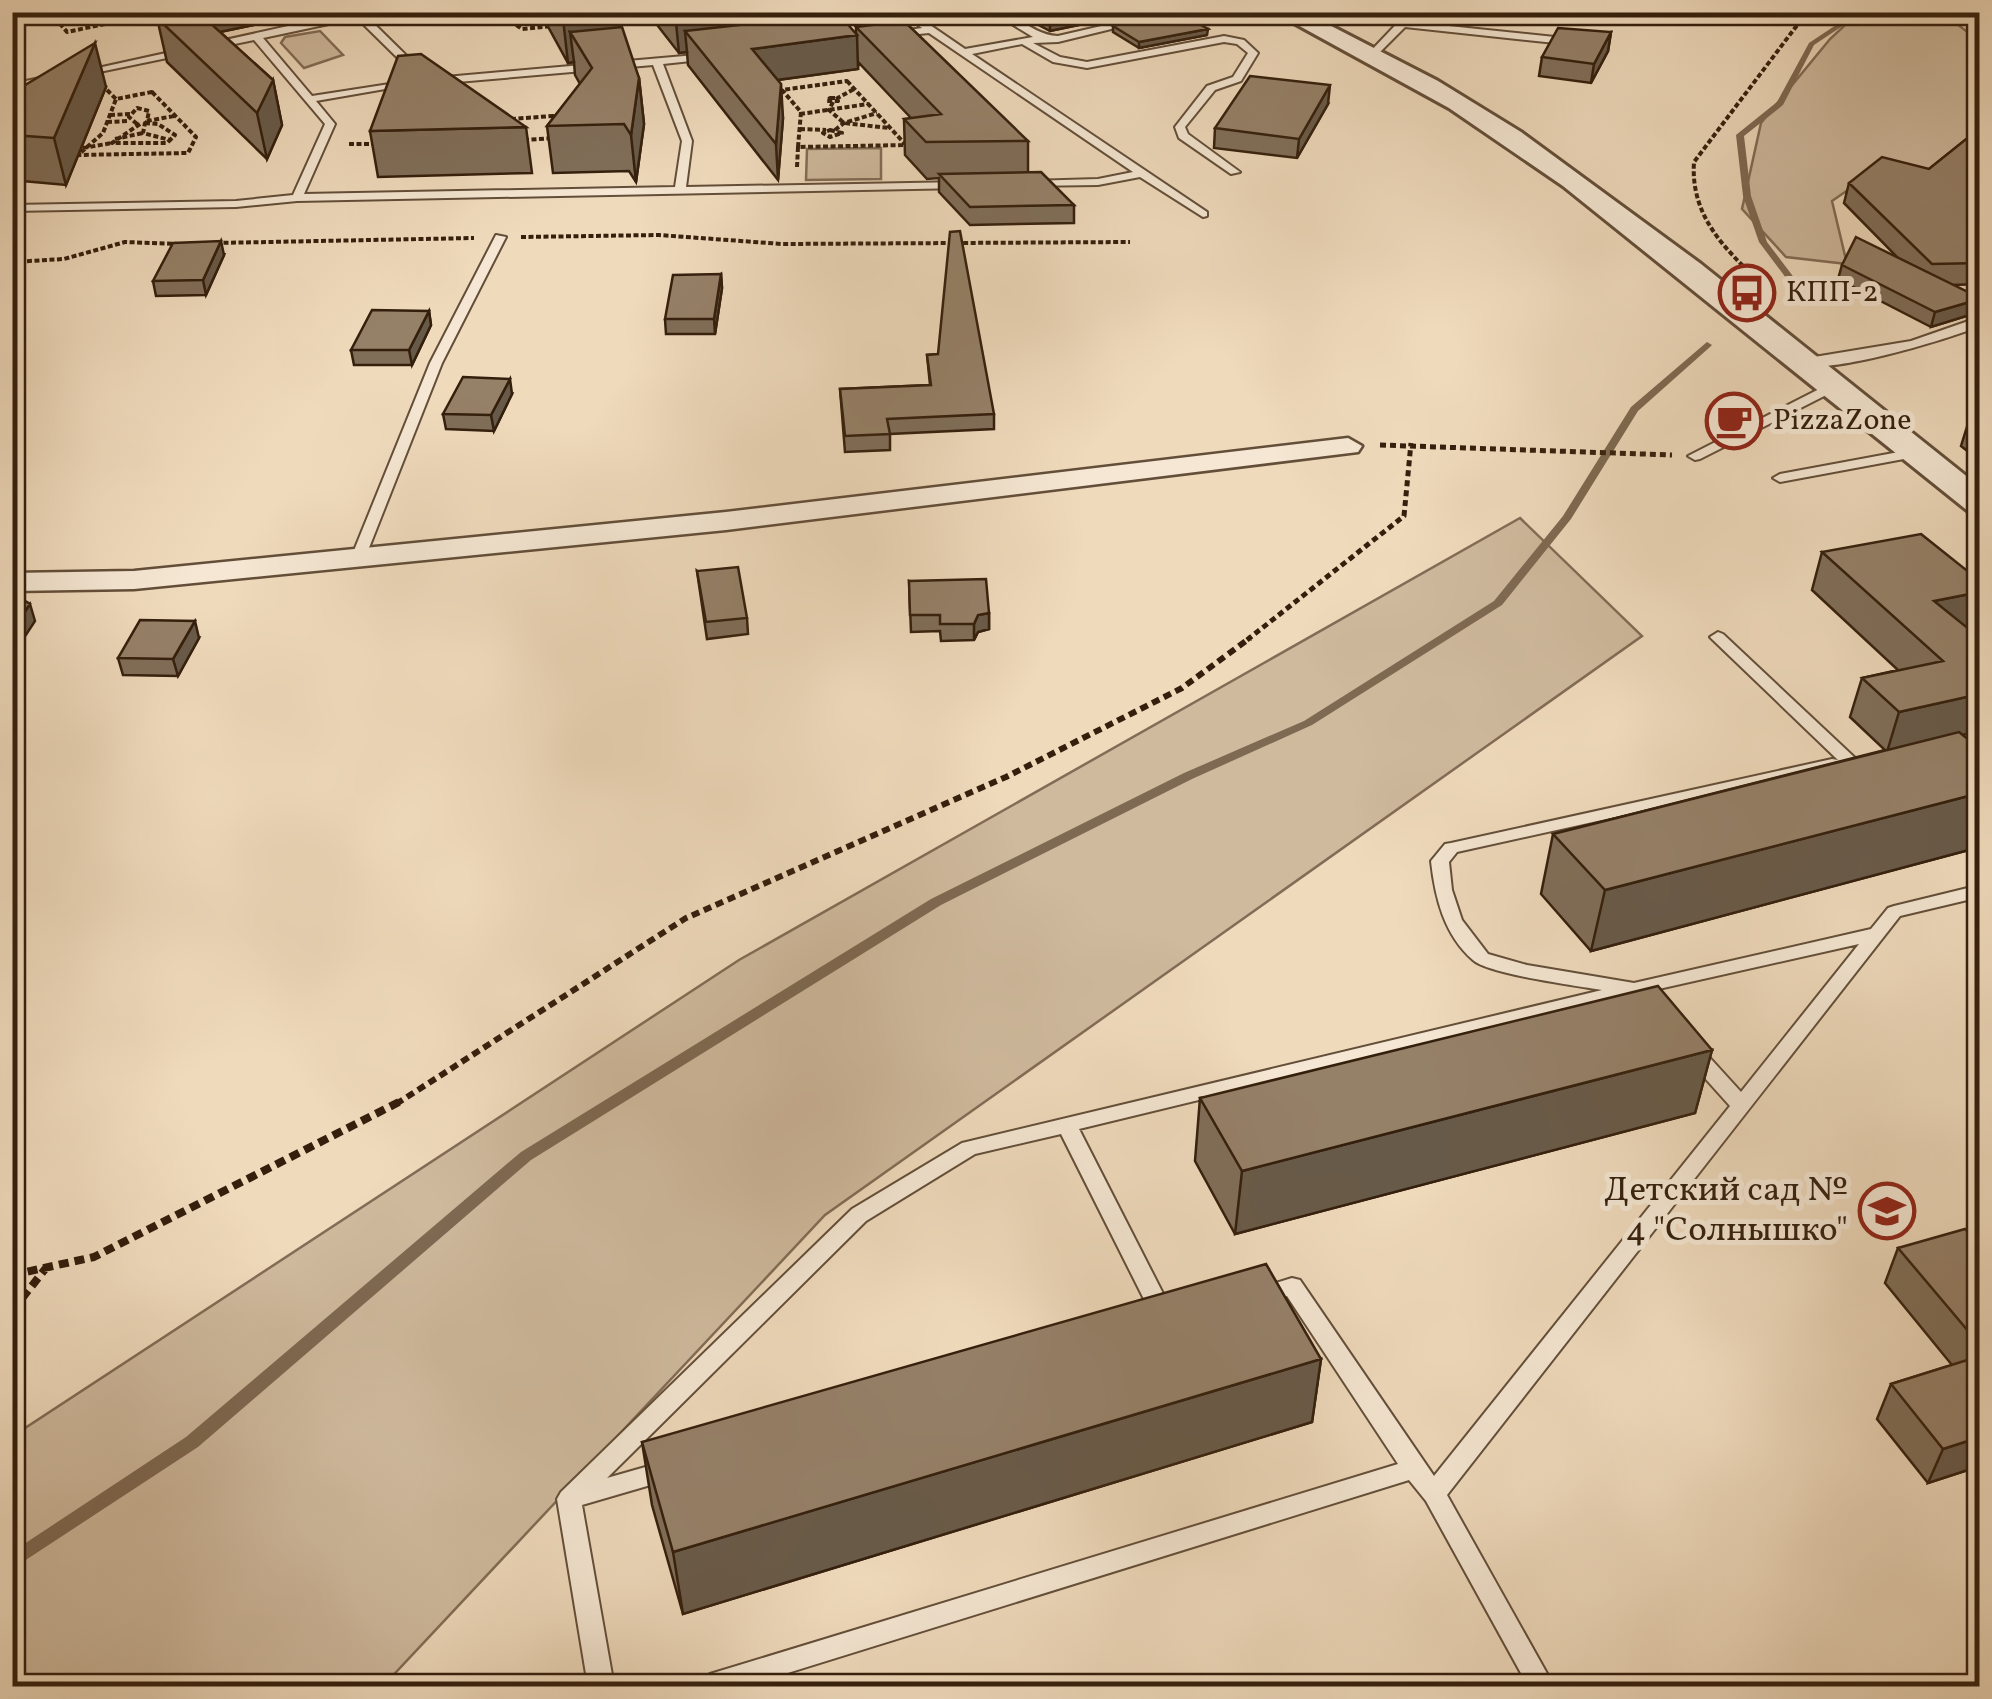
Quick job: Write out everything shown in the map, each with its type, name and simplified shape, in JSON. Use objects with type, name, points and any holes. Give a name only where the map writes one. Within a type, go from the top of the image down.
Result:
[{"type":"street","points":[[1285,12],[1510,136],[1663,251],[1980,504]]},
{"type":"street","points":[[12,582],[134,580],[726,521],[1348,446]]},
{"type":"lane","points":[[904,12],[1203,214]]},
{"type":"lane","points":[[996,12],[1042,38]]},
{"type":"lane","points":[[964,52],[1042,38],[1058,39],[1177,12]]},
{"type":"lane","points":[[1371,56],[1406,24],[1412,12]]},
{"type":"lane","points":[[12,87],[357,14],[428,82]]},
{"type":"lane","points":[[1406,24],[1583,43]]},
{"type":"lane","points":[[874,37],[931,30]]},
{"type":"lane","points":[[256,36],[330,124],[297,198]]},
{"type":"lane","points":[[1023,41],[1057,60],[1087,65],[1224,39],[1234,39],[1250,48],[1253,53],[1237,79],[1210,88],[1180,127],[1183,136],[1235,172]]},
{"type":"lane","points":[[310,98],[428,82],[721,55]]},
{"type":"lane","points":[[657,62],[687,142],[680,190]]},
{"type":"lane","points":[[1023,184],[1098,182],[1142,173]]},
{"type":"lane","points":[[12,208],[985,184]]},
{"type":"lane","points":[[358,558],[436,363],[500,237]]},
{"type":"lane","points":[[1802,363],[1898,350],[1949,336],[1980,321]]},
{"type":"lane","points":[[1695,456],[1832,387]]},
{"type":"lane","points":[[1780,478],[1915,453]]},
{"type":"lane","points":[[1641,996],[1481,958],[1453,922],[1443,890],[1440,861],[1451,848],[1854,762],[1718,637]]},
{"type":"lane","points":[[1434,1494],[1894,912],[1980,891]]},
{"type":"lane","points":[[570,1500],[860,1216],[969,1148],[1641,996],[1876,934]]},
{"type":"lane","points":[[1674,1032],[1741,1105]]},
{"type":"lane","points":[[1066,1125],[1167,1323]]},
{"type":"lane","points":[[1239,1302],[1292,1286],[1434,1494],[1540,1686]]},
{"type":"lane","points":[[570,1500],[700,1461]]},
{"type":"lane","points":[[710,1686],[1414,1470]]},
{"type":"lane","points":[[570,1500],[601,1686]]},
{"type":"path","points":[[50,12],[66,32],[162,12]]},
{"type":"path","points":[[123,12],[126,20]]},
{"type":"path","points":[[498,12],[522,29],[558,23],[543,13],[532,17],[522,29]]},
{"type":"path","points":[[518,12],[532,17],[562,14]]},
{"type":"path","points":[[600,20],[669,12]]},
{"type":"path","points":[[1744,267],[1715,240],[1691,184],[1694,162],[1806,12]]},
{"type":"path","points":[[90,71],[116,99]]},
{"type":"path","points":[[796,188],[798,147],[800,129],[800,114],[782,90],[847,81],[906,145],[798,147]]},
{"type":"path","points":[[830,110],[835,100],[854,88]]},
{"type":"path","points":[[116,99],[152,92]]},
{"type":"path","points":[[116,99],[103,133],[78,156],[188,152],[196,137],[152,92]]},
{"type":"path","points":[[129,118],[152,92]]},
{"type":"path","points":[[124,98],[150,111],[143,133]]},
{"type":"path","points":[[800,114],[868,104]]},
{"type":"path","points":[[830,110],[844,122],[890,128]]},
{"type":"path","points":[[835,130],[844,122],[877,114]]},
{"type":"path","points":[[113,141],[144,123],[175,116]]},
{"type":"path","points":[[496,121],[554,116],[555,139],[515,140]]},
{"type":"path","points":[[108,119],[129,118],[170,130],[174,135],[170,140],[122,145],[113,141]]},
{"type":"path","points":[[556,126],[572,124]]},
{"type":"path","points":[[800,129],[835,130],[842,133],[825,136],[827,131]]},
{"type":"path","points":[[83,148],[143,133],[190,148]]},
{"type":"path","points":[[833,136],[833,146]]},
{"type":"path","points":[[322,145],[378,144]]},
{"type":"path","points":[[117,154],[122,145]]},
{"type":"path","points":[[198,244],[659,235],[782,244],[1130,242]]},
{"type":"path","points":[[12,262],[64,259],[125,242],[179,244]]},
{"type":"path","points":[[12,1275],[94,1256],[404,1100],[686,918],[1006,777],[1182,688],[1306,597],[1404,516],[1411,443]]},
{"type":"path","points":[[1348,446],[1411,443],[1565,454],[1640,454]]},
{"type":"path","points":[[12,1311],[47,1267]]},
{"type":"shaded area","points":[[1858,13],[1958,13],[1957,24],[1979,41],[1979,139],[1940,171],[1871,174],[1832,201],[1847,264],[1786,257],[1742,209],[1761,123],[1830,39]]},
{"type":"shaded area","points":[[320,31],[343,55],[304,68],[281,43],[285,37]]},
{"type":"shaded area","points":[[881,148],[881,179],[806,180],[807,149]]},
{"type":"shaded area","points":[[1520,518],[1642,636],[825,1215],[383,1686],[13,1686],[13,1436],[739,960]]},
{"type":"building","points":[[198,12],[273,80],[257,113],[157,18]]},
{"type":"building","points":[[559,12],[617,12],[618,15],[563,19]]},
{"type":"building","points":[[1038,12],[1080,12],[1050,19]]},
{"type":"building","points":[[1178,12],[1208,29],[1139,42],[1113,26]]},
{"type":"building","points":[[839,14],[857,35],[752,49],[781,84],[776,144],[685,31]]},
{"type":"building","points":[[904,21],[1028,141],[926,142],[904,119],[941,114],[856,27]]},
{"type":"building","points":[[622,27],[639,78],[631,135],[624,124],[547,126],[592,68],[570,32]]},
{"type":"building","points":[[1558,28],[1611,32],[1594,64],[1542,57]]},
{"type":"building","points":[[95,43],[54,138],[12,135],[12,93]]},
{"type":"building","points":[[421,54],[526,127],[370,131],[398,56]]},
{"type":"building","points":[[1250,76],[1330,85],[1299,139],[1215,128]]},
{"type":"building","points":[[1980,128],[1980,263],[1932,264],[1849,183],[1882,157],[1929,169]]},
{"type":"building","points":[[1041,172],[1074,205],[970,207],[939,174]]},
{"type":"building","points":[[960,231],[994,414],[887,419],[890,434],[845,436],[840,389],[931,385],[927,355],[938,354],[950,232]]},
{"type":"building","points":[[1856,237],[1980,299],[1935,312],[1842,265]]},
{"type":"building","points":[[221,241],[203,280],[153,281],[173,243]]},
{"type":"building","points":[[721,274],[714,319],[665,319],[673,275]]},
{"type":"building","points":[[372,310],[429,311],[409,350],[351,350]]},
{"type":"building","points":[[463,377],[510,379],[491,415],[443,414]]},
{"type":"building","points":[[1921,534],[1980,581],[1980,592],[1934,601],[1980,638],[1980,694],[1899,712],[1862,678],[1943,661],[1822,552]]},
{"type":"building","points":[[738,567],[747,618],[706,622],[697,571]]},
{"type":"building","points":[[986,579],[989,613],[978,615],[974,624],[940,624],[940,615],[910,615],[909,581]]},
{"type":"building","points":[[12,593],[30,604],[12,631]]},
{"type":"building","points":[[140,620],[195,621],[173,659],[118,658]]},
{"type":"building","points":[[1959,732],[1980,749],[1980,793],[1605,890],[1553,834]]},
{"type":"building","points":[[1658,986],[1712,1050],[1242,1171],[1200,1098]]},
{"type":"building","points":[[1965,1229],[1980,1245],[1980,1345],[1898,1248]]},
{"type":"building","points":[[1266,1264],[1321,1359],[673,1552],[642,1442]]},
{"type":"building","points":[[1980,1356],[1980,1437],[1943,1449],[1891,1384]]},
{"type":"waterway","points":[[1804,296],[1763,242],[1747,196],[1740,135],[1780,103],[1811,44],[1851,18],[1852,12]]},
{"type":"waterway","points":[[12,1562],[192,1442],[526,1156],[936,902],[1188,776],[1308,723],[1498,603],[1567,517],[1634,409],[1707,345]]},
{"type":"place","name":"КПП-2","points":[[1747,293]]},
{"type":"place","name":"PizzaZone","points":[[1734,421]]},
{"type":"place","name":"Детский сад № 4 \"Солнышко\"","points":[[1887,1211]]}]
